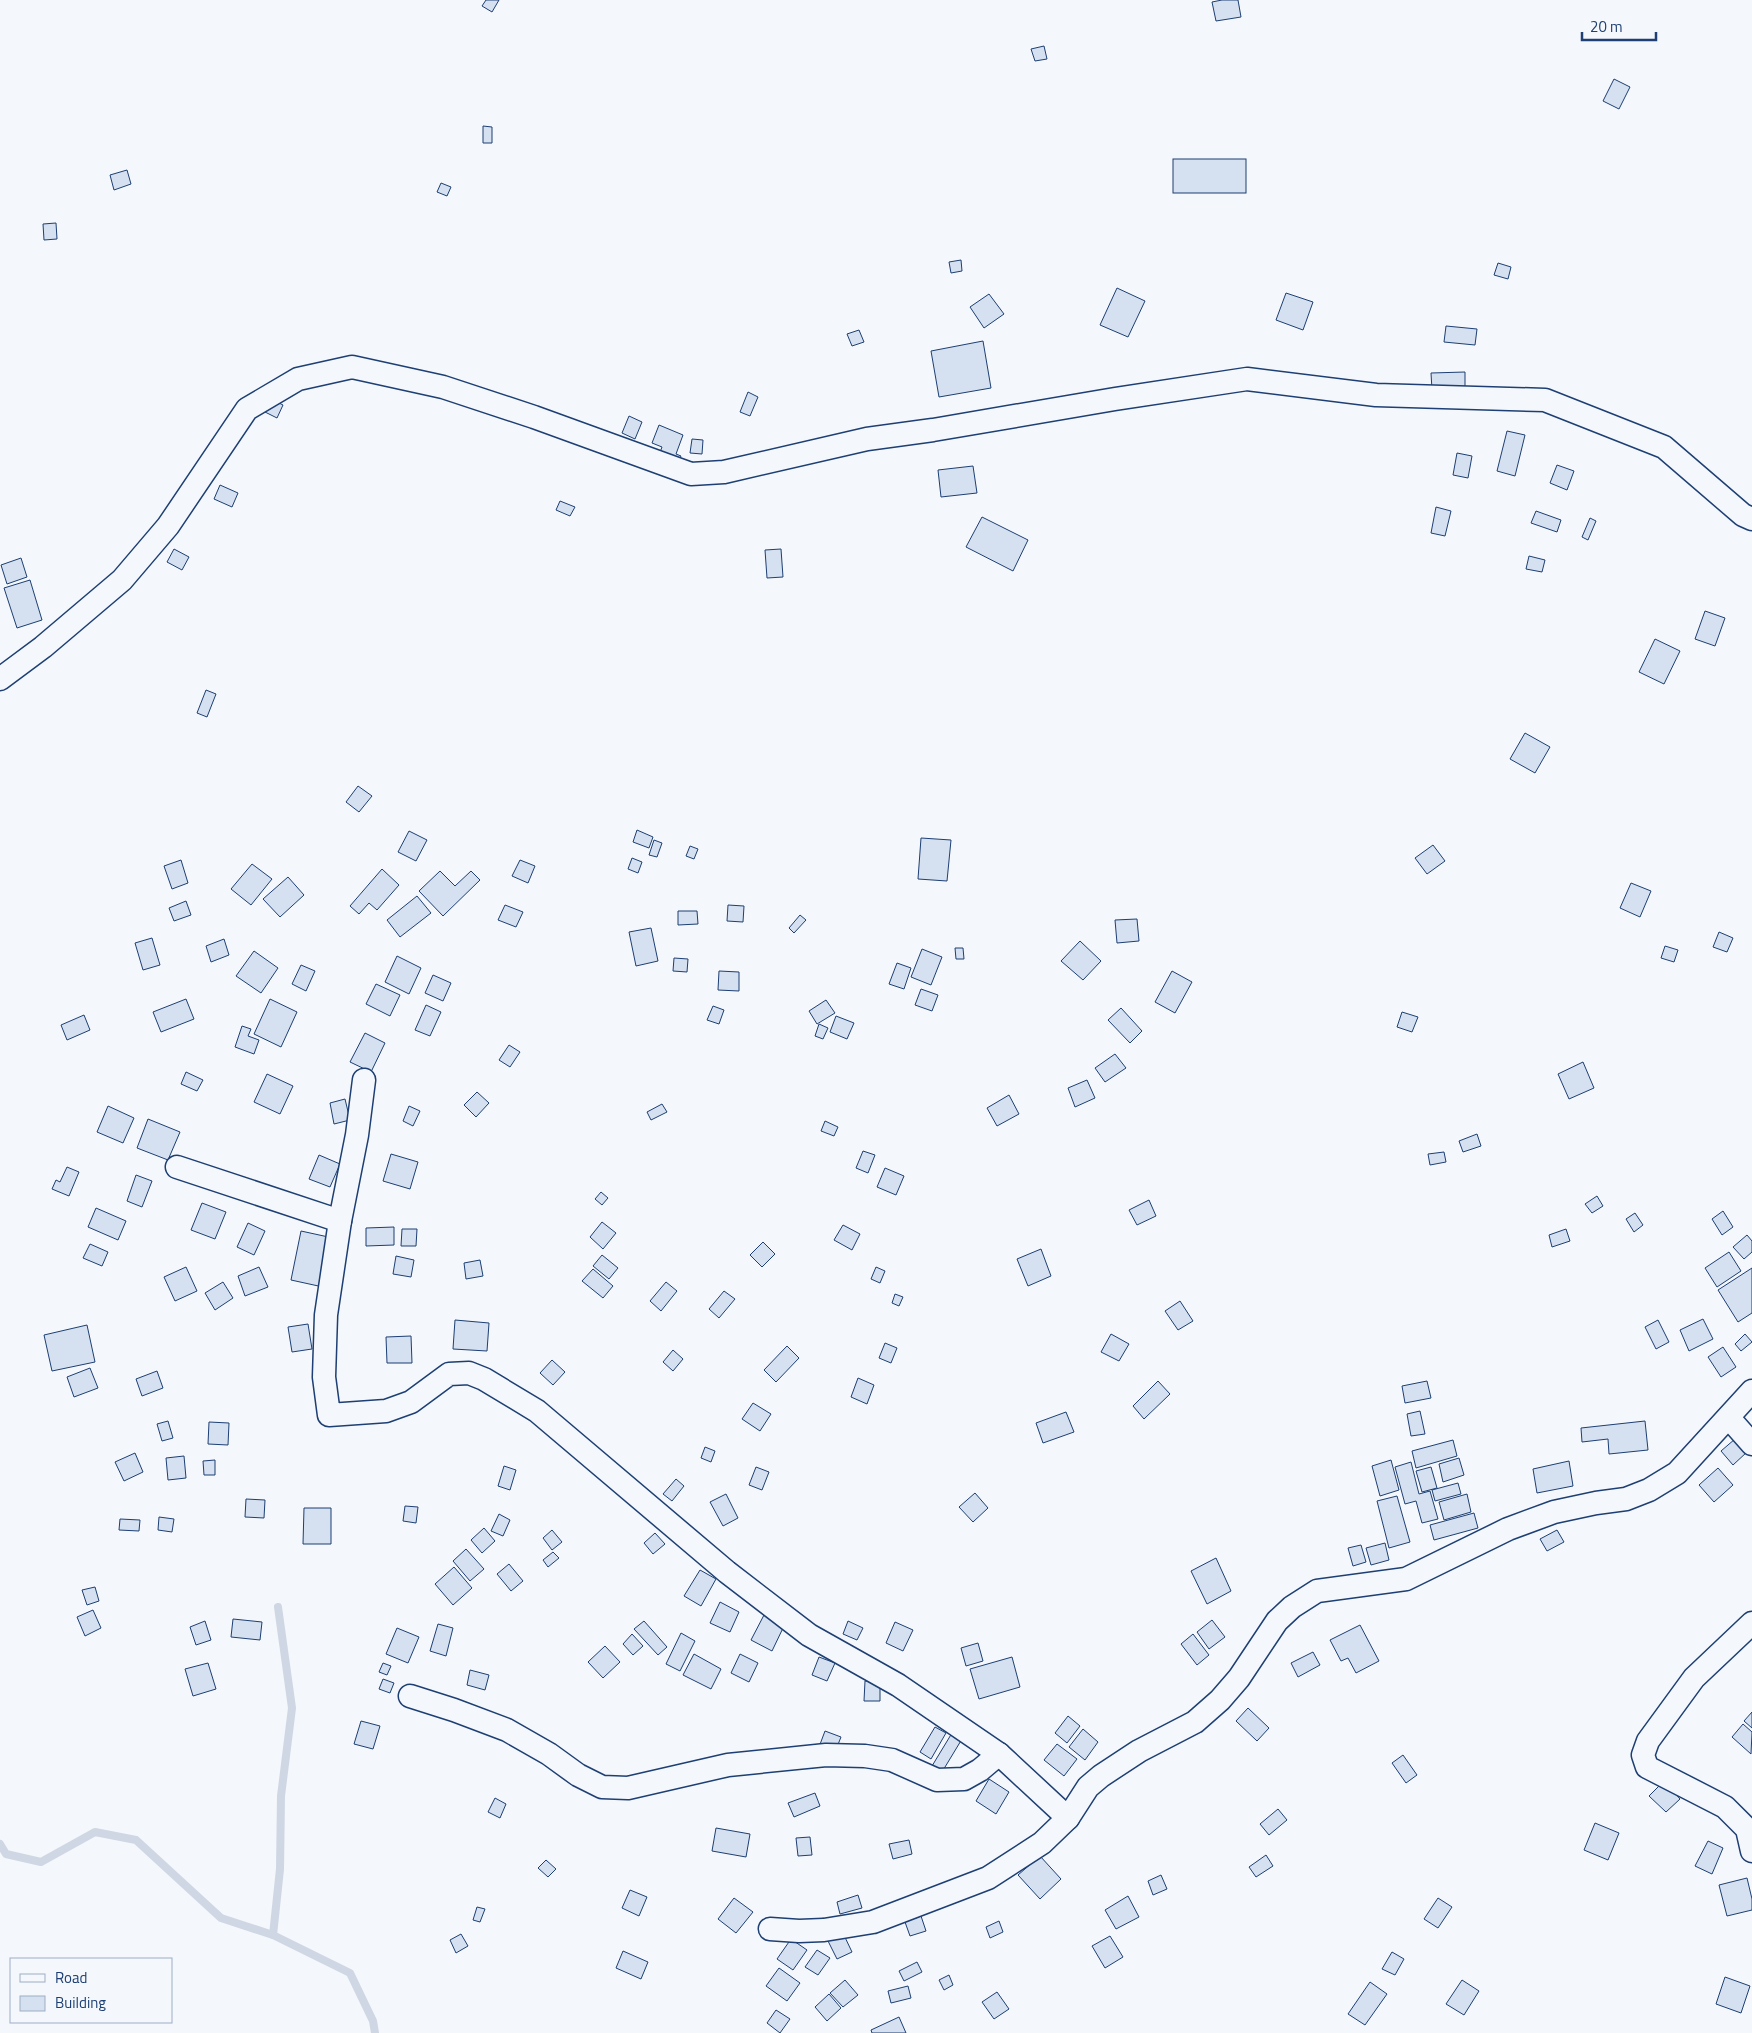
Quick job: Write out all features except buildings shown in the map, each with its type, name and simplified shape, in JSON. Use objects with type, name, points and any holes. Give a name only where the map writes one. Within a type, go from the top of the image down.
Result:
[{"type":"street","points":[[0,679],[43,647],[122,580],[168,526],[247,409],[298,379],[352,367],[443,386],[691,474],[724,472],[867,438],[933,430],[1247,379],[1376,395],[1545,400],[1664,446],[1743,515],[1752,519]]},
{"type":"street","points":[[364,1080],[357,1134],[340,1221],[326,1315],[324,1377],[329,1415],[386,1411],[411,1402],[449,1374],[469,1373],[484,1379],[537,1412],[727,1572],[809,1635],[898,1685],[999,1754],[1068,1818]]},
{"type":"street","points":[[177,1167],[340,1221]]},
{"type":"street","points":[[770,1929],[824,1930],[873,1922],[988,1878],[1042,1843],[1068,1818],[1083,1793],[1094,1782],[1140,1751],[1195,1722],[1220,1700],[1239,1678],[1277,1621],[1317,1591],[1406,1579],[1508,1529],[1554,1512],[1626,1499],[1649,1490],[1677,1473],[1752,1391]]},
{"type":"street","points":[[1729,1418],[1752,1444]]},
{"type":"street","points":[[1752,1623],[1694,1678],[1648,1741],[1643,1755],[1647,1767],[1725,1807],[1747,1829],[1752,1850]]},
{"type":"street","points":[[410,1696],[506,1730],[549,1754],[578,1775],[602,1787],[628,1788],[728,1765],[826,1755],[865,1756],[892,1760],[937,1780],[964,1779],[980,1770],[999,1754]]},
{"type":"waterway","points":[[273,1935],[280,1869],[281,1796],[292,1708],[278,1607]]},
{"type":"waterway","points":[[0,1844],[6,1854],[41,1862],[95,1832],[136,1840],[221,1918],[273,1935],[350,1973],[373,2021],[375,2033]]}]
